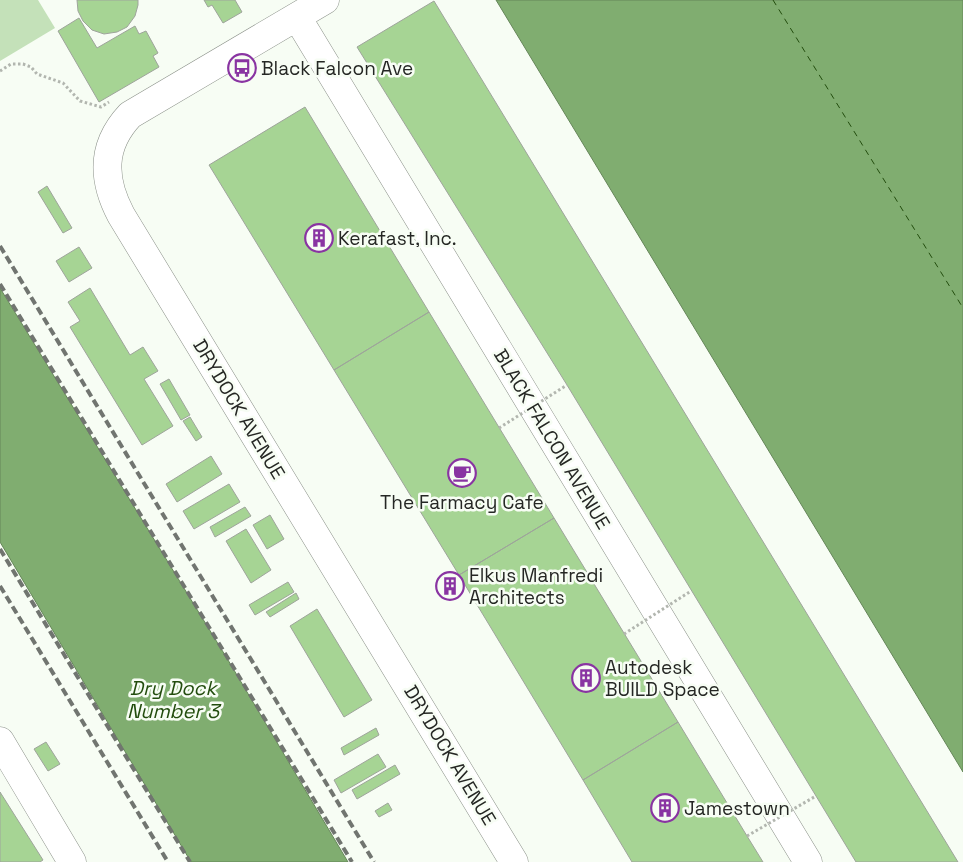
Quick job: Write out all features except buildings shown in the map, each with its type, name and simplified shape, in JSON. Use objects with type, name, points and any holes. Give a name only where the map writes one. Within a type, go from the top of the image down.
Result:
[{"type":"street","name":"DRYDOCK AVENUE","points":[[325,0],[130,115],[117,132],[109,150],[107,162],[108,182],[115,204],[121,215],[514,862]]},
{"type":"street","name":"BLACK FALCON AVENUE","points":[[296,17],[808,862]]},
{"type":"street","points":[[0,742],[72,862]]},
{"type":"path","points":[[0,71],[17,63],[30,67],[38,74],[63,83],[80,101],[101,107],[111,101]]},
{"type":"path","points":[[499,428],[567,385]]},
{"type":"path","points":[[624,634],[691,591]]},
{"type":"path","points":[[747,836],[816,796]]},
{"type":"shaded area","points":[[0,0],[38,0],[55,28],[0,61]]},
{"type":"water","points":[[496,0],[963,0],[963,772]]},
{"type":"water","name":"Dry Dock Number 3","points":[[0,288],[228,660],[348,862],[191,862],[0,542]]},
{"type":"ferry route","points":[[773,0],[963,308]]},
{"type":"railway","points":[[0,246],[374,862]]},
{"type":"railway","points":[[0,284],[352,862]]},
{"type":"railway","points":[[0,549],[190,862]]},
{"type":"railway","points":[[0,586],[168,862]]},
{"type":"place","name":"Black Falcon Ave","points":[[242,68]]},
{"type":"place","name":"Kerafast, Inc.","points":[[319,238]]},
{"type":"place","name":"The Farmacy Cafe","points":[[462,473]]},
{"type":"place","name":"Elkus Manfredi Architects","points":[[450,586]]},
{"type":"place","name":"Autodesk BUILD Space","points":[[586,678]]},
{"type":"place","name":"Jamestown","points":[[665,808]]}]
